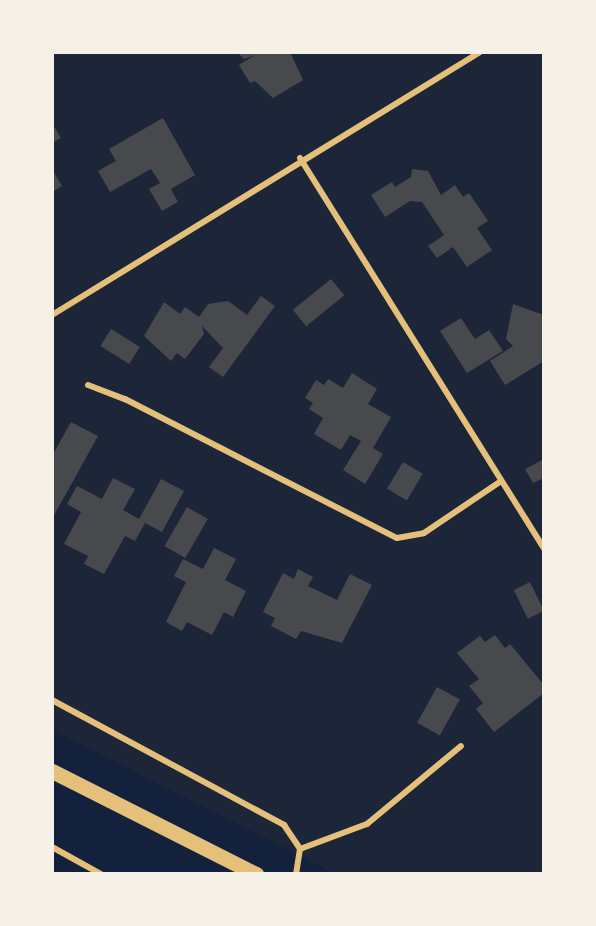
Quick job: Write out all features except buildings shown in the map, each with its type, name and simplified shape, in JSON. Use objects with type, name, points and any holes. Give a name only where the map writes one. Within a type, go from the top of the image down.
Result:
[{"type":"main road","points":[[52,771],[256,873]]},
{"type":"street","points":[[52,315],[300,158],[480,52]]},
{"type":"street","points":[[300,158],[543,549]]},
{"type":"street","points":[[88,385],[125,399],[397,538],[424,533],[501,481]]},
{"type":"street","points":[[52,700],[284,825],[300,849],[296,873]]},
{"type":"street","points":[[300,849],[368,824],[461,746]]},
{"type":"street","points":[[52,847],[101,873]]},
{"type":"shaded area","points":[[52,53],[543,53],[543,873],[334,873],[53,730]]}]
